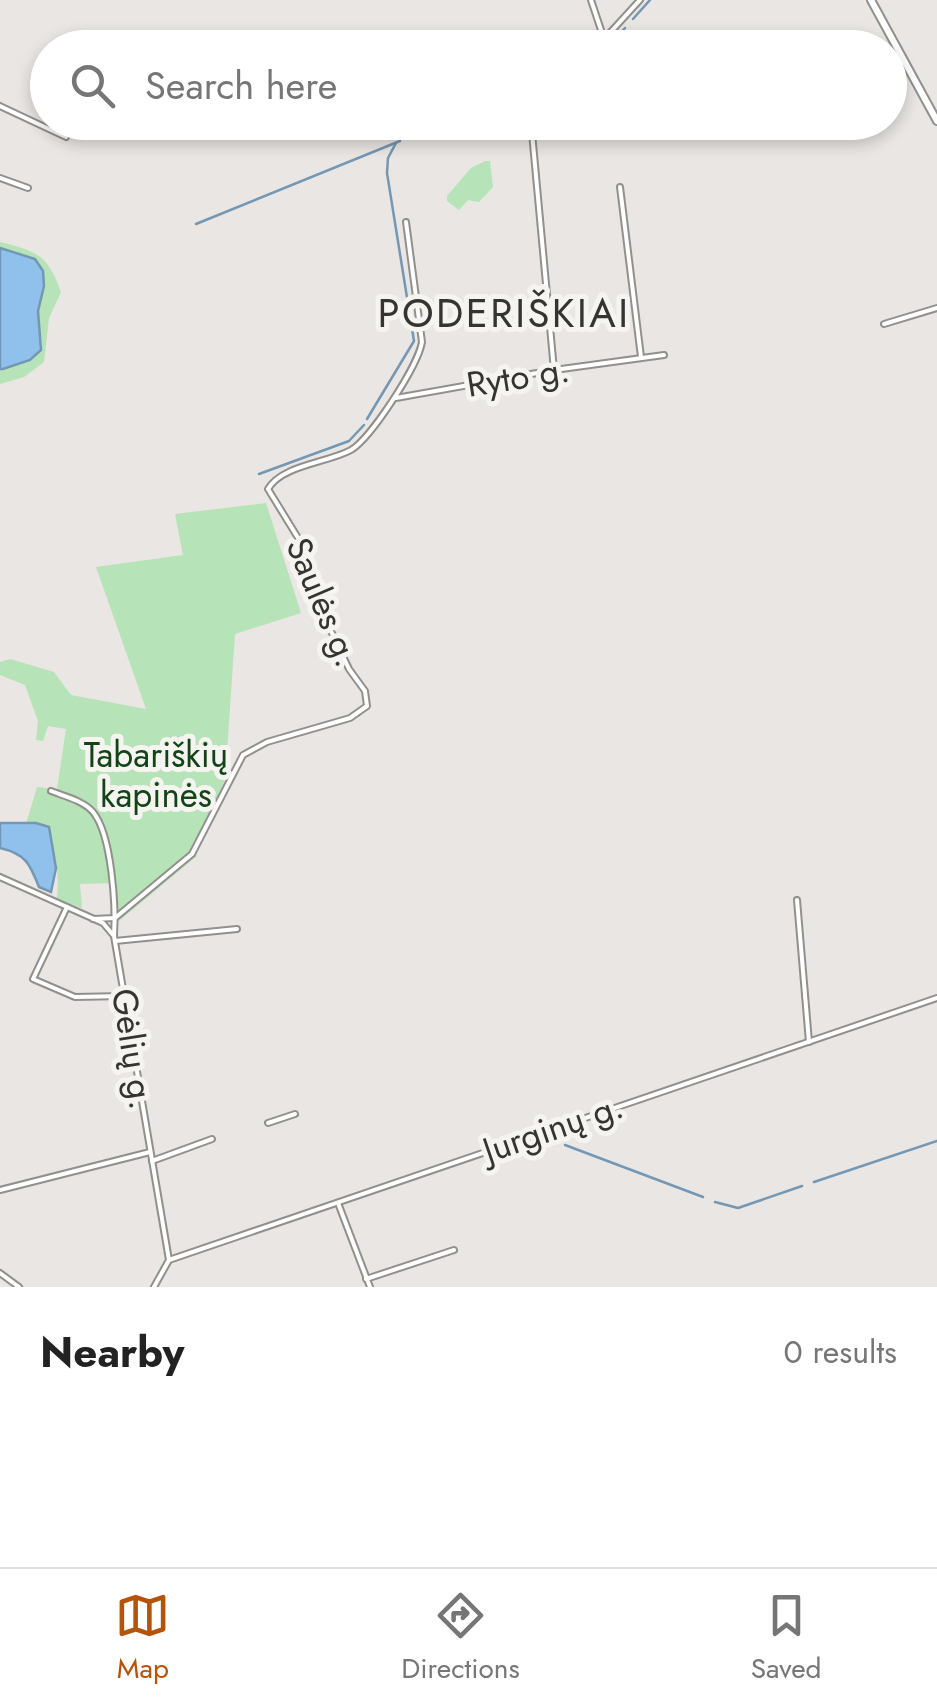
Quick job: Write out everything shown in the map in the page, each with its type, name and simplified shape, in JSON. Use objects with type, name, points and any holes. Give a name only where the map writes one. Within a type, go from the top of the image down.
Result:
[{"type":"main road","points":[[871,0],[887,30]]},
{"type":"main road","points":[[907,66],[937,121]]},
{"type":"street","points":[[591,0],[601,30]]},
{"type":"street","points":[[612,30],[640,0]]},
{"type":"street","points":[[0,106],[30,120]]},
{"type":"street","points":[[533,140],[554,370]]},
{"type":"street","points":[[0,178],[28,188]]},
{"type":"street","points":[[620,187],[641,357]]},
{"type":"street","name":"Saulės g.","points":[[115,918],[192,854],[243,755],[267,742],[350,718],[367,706],[365,690],[349,669],[330,629],[303,546],[268,489],[276,479],[339,456],[359,444],[396,398],[422,342],[406,222]]},
{"type":"street","points":[[884,324],[937,308]]},
{"type":"street","name":"Ryto g.","points":[[396,398],[664,355]]},
{"type":"street","name":"Gėlių g.","points":[[51,791],[85,806],[96,818],[107,849],[114,938],[170,1260]]},
{"type":"street","points":[[0,877],[94,919],[114,938],[237,930]]},
{"type":"street","points":[[797,900],[809,1042]]},
{"type":"street","points":[[67,907],[33,979],[75,997],[124,996]]},
{"type":"street","points":[[94,919],[115,918]]},
{"type":"street","name":"Jurginų g.","points":[[170,1260],[937,998]]},
{"type":"street","points":[[268,1123],[295,1114]]},
{"type":"street","points":[[152,1161],[212,1138]]},
{"type":"street","points":[[0,1190],[150,1152]]},
{"type":"street","points":[[338,1204],[370,1287]]},
{"type":"street","points":[[366,1279],[454,1250]]},
{"type":"street","points":[[154,1287],[170,1260]]},
{"type":"street","points":[[0,1273],[18,1287]]},
{"type":"green space","points":[[490,161],[493,187],[479,202],[468,200],[459,210],[447,201],[447,196],[471,168]]},
{"type":"green space","points":[[0,242],[40,256],[61,292],[49,318],[44,362],[24,377],[0,384],[0,369],[30,360],[42,344],[38,311],[44,286],[25,255],[0,248]]},
{"type":"green space","name":"Tabariškių kapinės","points":[[266,503],[301,613],[235,634],[225,780],[193,850],[197,856],[119,921],[114,883],[80,884],[82,908],[57,899],[53,848],[36,823],[26,824],[37,787],[57,789],[66,729],[48,726],[43,741],[36,740],[38,721],[25,685],[0,675],[0,662],[10,659],[54,672],[71,695],[146,709],[96,567],[183,555],[175,514]]},
{"type":"water","points":[[0,248],[35,259],[43,271],[44,286],[38,311],[41,350],[30,360],[3,369],[0,369]]},
{"type":"water","points":[[0,823],[49,827],[56,868],[51,892],[39,887],[30,866],[21,857],[0,848]]},
{"type":"waterway","points":[[633,19],[650,0]]},
{"type":"waterway","points":[[196,224],[400,141]]},
{"type":"waterway","points":[[367,419],[414,341],[387,173],[388,158],[396,143]]},
{"type":"waterway","points":[[259,474],[349,441],[364,425]]},
{"type":"waterway","points":[[814,1182],[937,1141]]},
{"type":"waterway","points":[[565,1145],[703,1197]]},
{"type":"waterway","points":[[715,1202],[738,1208],[802,1186]]},
{"type":"district","name":"PODERIŠKIAI","points":[[504,313]]}]
